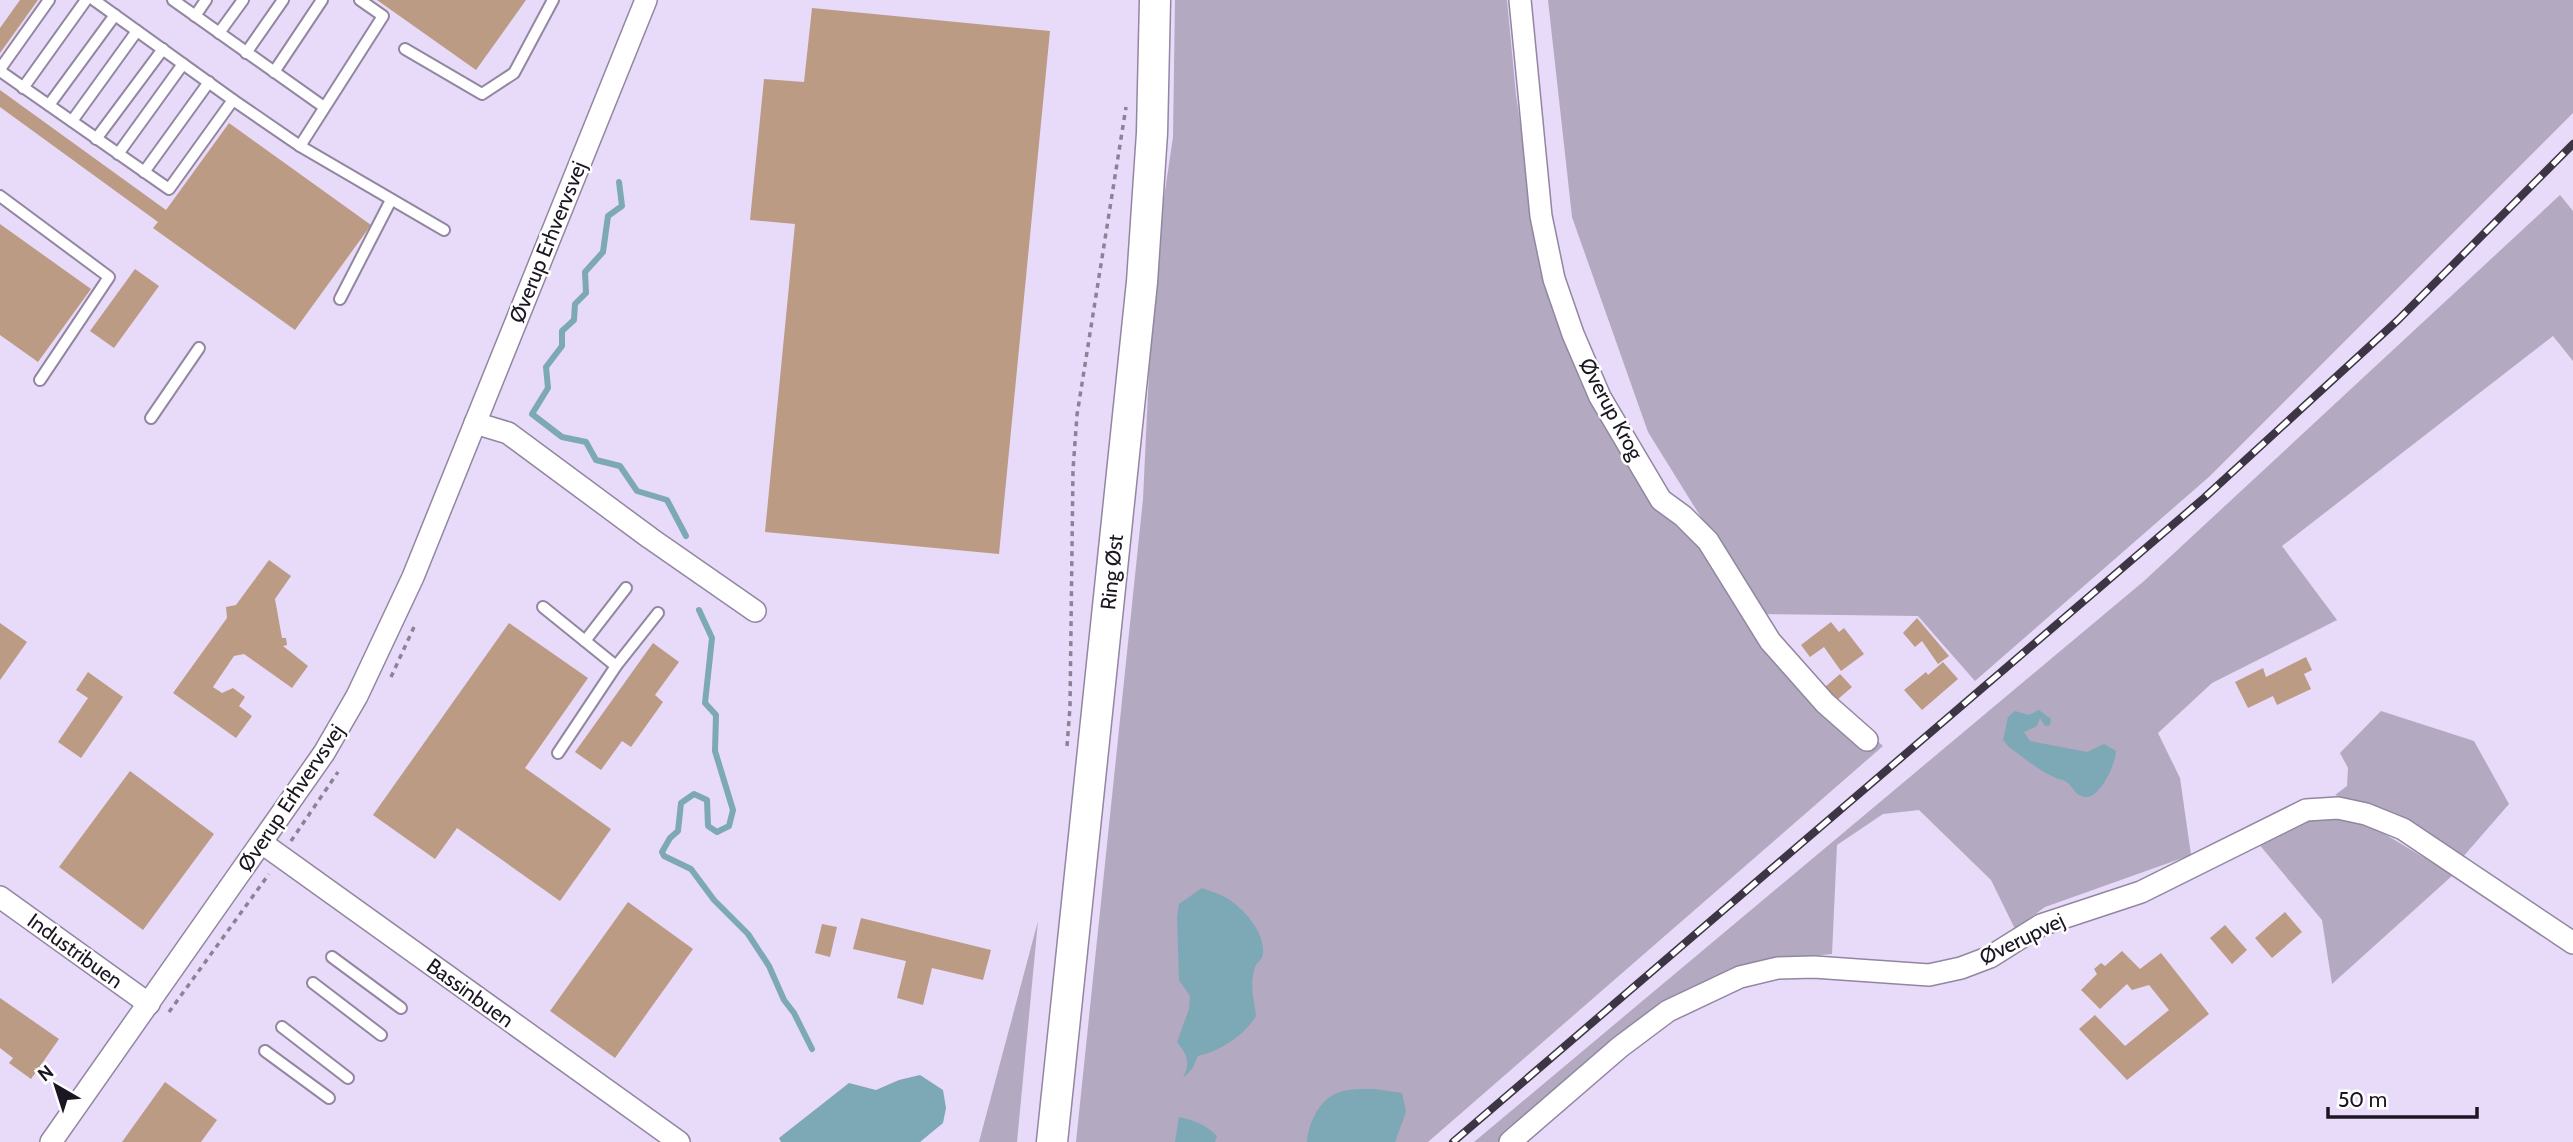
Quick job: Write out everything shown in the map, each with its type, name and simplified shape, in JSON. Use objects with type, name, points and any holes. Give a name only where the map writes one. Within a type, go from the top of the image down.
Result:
[{"type":"main road","name":"Ring Øst","points":[[1052,1142],[1142,282],[1152,133],[1155,0]]},
{"type":"street","name":"Øverup Erhvervsvej","points":[[620,62],[634,0]]},
{"type":"street","name":"Øverup Erhvervsvej","points":[[51,1142],[324,753],[356,696],[413,577],[646,0]]},
{"type":"street","name":"Øverup Krog","points":[[1520,0],[1541,216],[1555,279],[1573,334],[1600,397],[1661,500],[1684,516],[1708,541],[1770,641],[1825,703],[1867,740]]},
{"type":"street","points":[[475,423],[508,433],[650,538],[755,611]]},
{"type":"street","name":"Øverupvej","points":[[1510,1142],[1620,1047],[1668,1011],[1740,977],[1778,968],[1814,967],[1929,975],[1961,968],[1990,957],[2041,925],[2141,892],[2306,810],[2338,808],[2366,814],[2403,829],[2573,943]]},
{"type":"street","name":"Bassinbuen","points":[[262,843],[679,1142]]},
{"type":"street","name":"Industribuen","points":[[0,897],[149,1004]]},
{"type":"lane","points":[[50,0],[0,70],[169,189],[233,100]]},
{"type":"lane","points":[[23,88],[86,0]]},
{"type":"lane","points":[[94,0],[300,146],[444,230]]},
{"type":"lane","points":[[173,0],[324,107]]},
{"type":"lane","points":[[195,16],[206,0]]},
{"type":"lane","points":[[219,33],[243,0]]},
{"type":"lane","points":[[246,53],[283,0]]},
{"type":"lane","points":[[274,72],[322,0]]},
{"type":"lane","points":[[300,146],[383,16],[360,0]]},
{"type":"lane","points":[[405,49],[482,94],[514,73],[553,0]]},
{"type":"lane","points":[[49,106],[115,15]]},
{"type":"lane","points":[[72,121],[137,31]]},
{"type":"lane","points":[[96,139],[163,49]]},
{"type":"lane","points":[[118,154],[183,64]]},
{"type":"lane","points":[[144,172],[209,82]]},
{"type":"lane","points":[[0,196],[108,277],[40,380]]},
{"type":"lane","points":[[340,299],[391,200]]},
{"type":"lane","points":[[151,418],[199,348]]},
{"type":"lane","points":[[585,641],[626,588]]},
{"type":"lane","points":[[543,607],[616,666]]},
{"type":"lane","points":[[558,753],[616,666],[658,613]]},
{"type":"lane","points":[[331,957],[401,1008]]},
{"type":"lane","points":[[313,983],[381,1035]]},
{"type":"lane","points":[[282,1027],[348,1078]]},
{"type":"lane","points":[[265,1051],[329,1098]]},
{"type":"path","points":[[1066,748],[1070,707],[1073,470],[1077,415],[1127,97]]},
{"type":"shaded area","points":[[1175,0],[1507,0],[1516,95],[1542,271],[1563,337],[1766,642],[1883,746],[1428,1142],[1076,1142],[1143,499],[1154,265],[1173,137]]},
{"type":"shaded area","points":[[1548,0],[2573,0],[2573,113],[2210,476],[1975,681],[1918,616],[1761,614],[1648,432],[1572,217]]},
{"type":"shaded area","points":[[2560,195],[2573,211],[2573,361],[2553,336],[2282,546],[2337,620],[2212,683],[2158,733],[2180,778],[2191,855],[2045,907],[2015,929],[1991,880],[1919,810],[1883,814],[1837,845],[1832,954],[1765,961],[1729,974],[1504,1142],[1474,1142],[2144,581]]},
{"type":"shaded area","points":[[2381,711],[2474,741],[2509,804],[2462,858],[2366,805],[2335,795],[2347,786],[2348,768],[2340,753]]},
{"type":"shaded area","points":[[2343,817],[2368,824],[2453,875],[2332,984],[2322,920],[2258,843],[2307,819]]},
{"type":"shaded area","points":[[1038,921],[1017,1142],[979,1142]]},
{"type":"water","points":[[2039,710],[2051,719],[2050,725],[2045,726],[2040,718],[2037,726],[2024,732],[2030,741],[2087,752],[2104,744],[2116,751],[2106,779],[2091,796],[2079,795],[2067,782],[2036,767],[2003,740],[2008,717],[2015,711],[2029,715]]},
{"type":"water","points":[[1202,888],[1223,896],[1244,912],[1260,936],[1263,953],[1252,979],[1256,1016],[1245,1030],[1231,1041],[1198,1056],[1192,1069],[1183,1078],[1187,1059],[1177,1042],[1189,1009],[1190,996],[1179,980],[1177,917],[1179,904]]},
{"type":"water","points":[[920,1075],[943,1090],[946,1108],[943,1123],[920,1142],[781,1142],[779,1138],[849,1083],[876,1090]]},
{"type":"water","points":[[1375,1089],[1402,1093],[1406,1112],[1395,1142],[1307,1142],[1315,1115],[1329,1098],[1344,1091]]},
{"type":"water","points":[[1179,1117],[1195,1121],[1209,1129],[1217,1136],[1215,1142],[1175,1142]]},
{"type":"building","points":[[20,0],[38,0],[0,53],[0,28]]},
{"type":"building","points":[[377,0],[526,0],[476,70]]},
{"type":"building","points":[[812,8],[1050,31],[999,554],[765,532],[795,224],[750,220],[764,79],[804,82]]},
{"type":"building","points":[[0,90],[166,210],[229,123],[371,225],[295,330],[153,228],[158,222],[0,107]]},
{"type":"building","points":[[0,224],[91,289],[38,362],[0,335]]},
{"type":"building","points":[[135,269],[159,286],[114,348],[90,331]]},
{"type":"building","points":[[269,560],[291,576],[275,599],[282,638],[286,638],[287,645],[283,646],[308,666],[292,688],[244,654],[234,656],[213,687],[222,693],[233,688],[245,697],[239,706],[252,716],[236,738],[173,693],[227,618],[226,607],[236,605]]},
{"type":"building","points":[[1917,618],[1949,656],[1938,664],[1922,641],[1915,647],[1903,633]]},
{"type":"building","points":[[1831,622],[1839,632],[1844,628],[1864,654],[1841,671],[1824,647],[1810,657],[1801,645]]},
{"type":"building","points":[[0,623],[27,642],[0,680]]},
{"type":"building","points":[[509,623],[588,678],[525,768],[611,829],[560,901],[457,828],[435,859],[373,815]]},
{"type":"building","points":[[653,643],[679,662],[655,695],[663,702],[631,747],[622,741],[601,770],[575,752]]},
{"type":"building","points":[[2306,657],[2312,670],[2304,674],[2311,689],[2277,705],[2273,696],[2248,708],[2235,682],[2263,668],[2266,677]]},
{"type":"building","points":[[1943,662],[1958,679],[1922,710],[1904,690]]},
{"type":"building","points":[[88,672],[123,697],[81,758],[58,742],[88,698],[76,690]]},
{"type":"building","points":[[1840,674],[1852,687],[1837,700],[1825,687]]},
{"type":"building","points":[[130,771],[214,834],[143,930],[59,867]]},
{"type":"building","points":[[628,902],[693,949],[615,1058],[550,1011]]},
{"type":"building","points":[[2285,912],[2302,932],[2272,958],[2255,938]]},
{"type":"building","points":[[861,918],[991,950],[983,980],[932,968],[923,1005],[897,998],[906,961],[853,949]]},
{"type":"building","points":[[822,924],[837,927],[830,957],[815,953]]},
{"type":"building","points":[[2225,925],[2247,950],[2232,964],[2210,938]]},
{"type":"building","points":[[2122,951],[2140,969],[2161,953],[2209,1014],[2127,1080],[2079,1029],[2095,1015],[2125,1046],[2169,1010],[2149,985],[2132,990],[2127,984],[2100,1009],[2081,990],[2097,974],[2094,969],[2101,963],[2105,966]]},
{"type":"building","points":[[0,998],[59,1039],[31,1079],[9,1063],[13,1058],[0,1048]]},
{"type":"building","points":[[165,1082],[217,1120],[201,1142],[122,1142]]},
{"type":"waterway","points":[[619,182],[622,206],[608,216],[603,252],[585,272],[586,293],[575,304],[574,320],[562,331],[562,346],[546,367],[548,388],[532,414],[562,437],[586,442],[596,460],[620,466],[637,491],[667,500],[686,536]]},
{"type":"waterway","points":[[699,610],[712,638],[705,703],[716,715],[715,751],[733,810],[729,826],[717,832],[708,826],[707,800],[694,794],[681,803],[678,831],[670,838],[662,852],[664,856],[691,869],[714,900],[748,934],[769,966],[784,1000],[794,1013],[812,1049]]},
{"type":"railway","points":[[1453,1142],[2204,498],[2398,320],[2573,144]]}]
